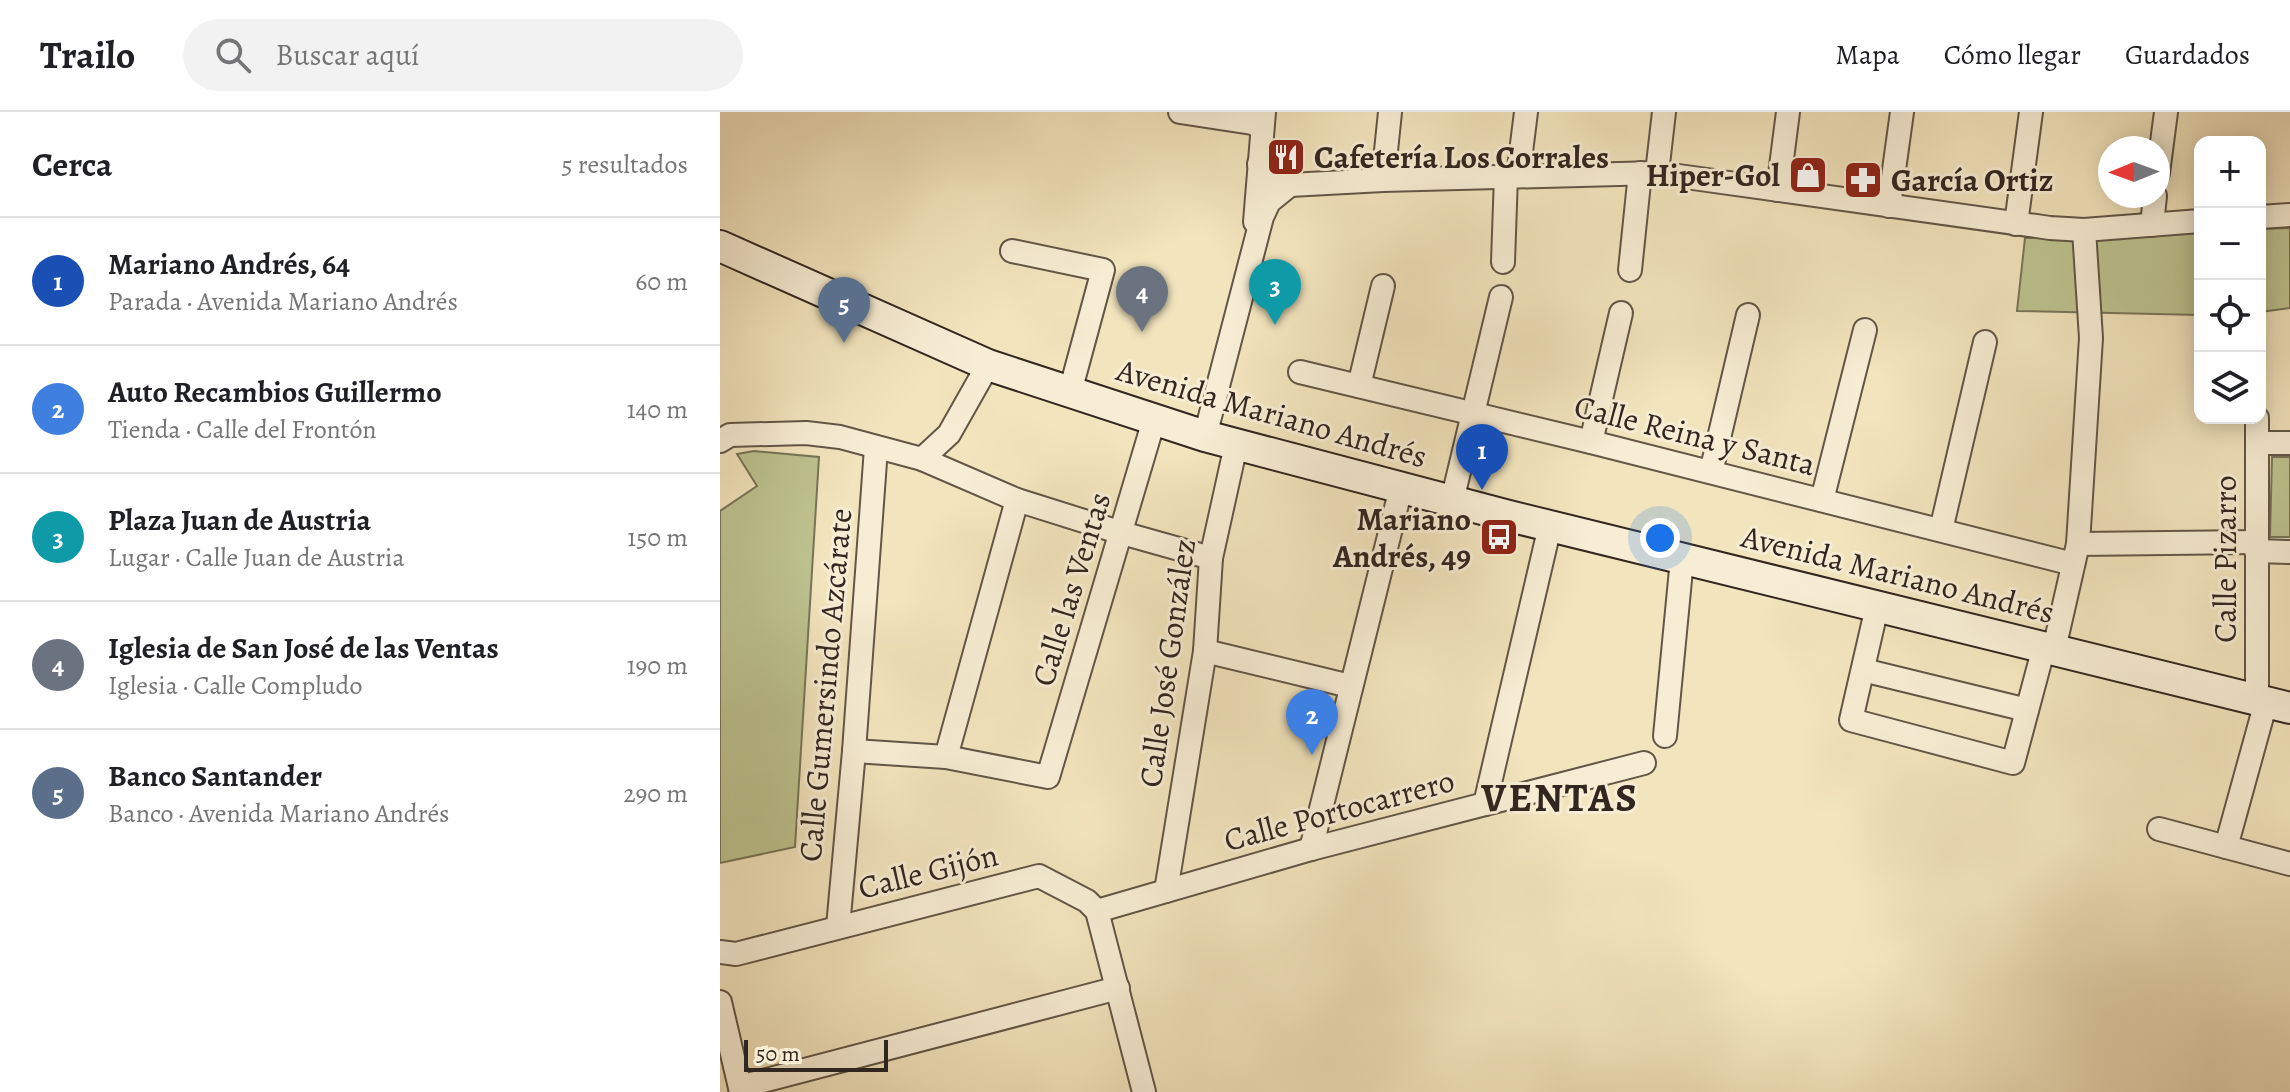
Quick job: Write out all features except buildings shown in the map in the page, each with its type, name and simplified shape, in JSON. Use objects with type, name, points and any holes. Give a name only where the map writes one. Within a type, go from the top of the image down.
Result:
[{"type":"main road","name":"Avenida Mariano Andrés","points":[[720,246],[988,365],[1205,436],[1550,526],[2271,703]]},
{"type":"street","points":[[1180,112],[1252,123],[1263,120],[1254,243],[1243,298],[1205,436]]},
{"type":"street","points":[[1383,180],[1390,112]]},
{"type":"street","points":[[1503,262],[1512,176],[1526,112]]},
{"type":"street","points":[[1630,270],[1648,173],[1664,112]]},
{"type":"street","points":[[1778,190],[1788,112]]},
{"type":"street","points":[[1889,206],[1902,112]]},
{"type":"street","points":[[2016,224],[2031,112]]},
{"type":"street","points":[[2163,136],[2166,112]]},
{"type":"street","points":[[1259,164],[1276,183],[1290,185],[1648,173],[2016,224],[2084,230],[2194,222]]},
{"type":"street","points":[[1254,243],[1269,202],[1290,185]]},
{"type":"street","points":[[2152,225],[2154,208]]},
{"type":"street","points":[[2266,217],[2290,215]]},
{"type":"street","points":[[1877,607],[1851,720],[2013,763],[2076,554],[2091,338],[2084,230]]},
{"type":"street","points":[[1012,251],[1103,270],[1070,392]]},
{"type":"street","points":[[1359,386],[1383,286]]},
{"type":"street","points":[[1452,501],[1501,297]]},
{"type":"street","points":[[1591,442],[1621,313]]},
{"type":"street","points":[[1711,472],[1748,315]]},
{"type":"street","points":[[1822,500],[1865,330]]},
{"type":"street","points":[[1941,530],[1985,342]]},
{"type":"street","points":[[922,459],[949,434],[988,365]]},
{"type":"street","name":"Calle Reina y Santa","points":[[1300,372],[1941,530],[2076,554],[2256,547],[2290,552]]},
{"type":"street","name":"Calle las Ventas","points":[[946,757],[1048,777],[1154,420]]},
{"type":"street","name":"Calle Pizarro","points":[[2226,847],[2271,703],[2256,547],[2257,424]]},
{"type":"street","points":[[720,441],[730,435],[806,433],[840,437],[922,459],[1017,500],[1211,558]]},
{"type":"street","points":[[2257,443],[2290,443]]},
{"type":"street","name":"Calle José González","points":[[1166,891],[1205,651],[1211,558],[1236,445]]},
{"type":"street","name":"Calle Gumersindo Azcárate","points":[[838,927],[876,448]]},
{"type":"street","points":[[1311,849],[1401,488]]},
{"type":"street","points":[[854,751],[946,757],[1017,500]]},
{"type":"street","points":[[1485,804],[1550,526]]},
{"type":"street","points":[[1665,736],[1682,559]]},
{"type":"street","points":[[1205,651],[1350,686]]},
{"type":"street","points":[[1863,670],[2027,710]]},
{"type":"street","name":"Calle Portocarrero","points":[[1097,911],[1311,849],[1644,763]]},
{"type":"street","points":[[2159,829],[2290,864]]},
{"type":"street","name":"Calle Gijón","points":[[720,952],[736,954],[1039,876],[1087,901],[1097,911]]},
{"type":"street","points":[[1097,911],[1144,1092]]},
{"type":"street","points":[[720,1002],[740,1089],[1118,988]]},
{"type":"green space","points":[[2290,228],[2290,308],[2266,311],[2266,229]]},
{"type":"green space","points":[[2194,231],[2194,315],[2017,311],[2025,238]]},
{"type":"green space","points":[[754,451],[819,457],[795,847],[720,863],[720,511],[757,486],[737,454]]},
{"type":"green space","points":[[2272,457],[2290,457],[2290,537],[2270,537]]},
{"type":"place","name":"Cafetería Los Corrales","points":[[1286,157]]},
{"type":"place","name":"Hiper-Gol","points":[[1808,175]]},
{"type":"place","name":"García Ortiz","points":[[1863,180]]},
{"type":"place","name":"Plaza Juan de Austria","points":[[1275,325]]},
{"type":"place","name":"Iglesia de San José de las Ventas","points":[[1142,332]]},
{"type":"place","name":"Banco Santander","points":[[844,343]]},
{"type":"place","name":"Mariano Andrés, 64","points":[[1482,490]]},
{"type":"place","name":"Mariano Andrés, 49","points":[[1499,537]]},
{"type":"place","name":"Auto Recambios Guillermo","points":[[1312,755]]},
{"type":"district","name":"VENTAS","points":[[1560,797]]}]
